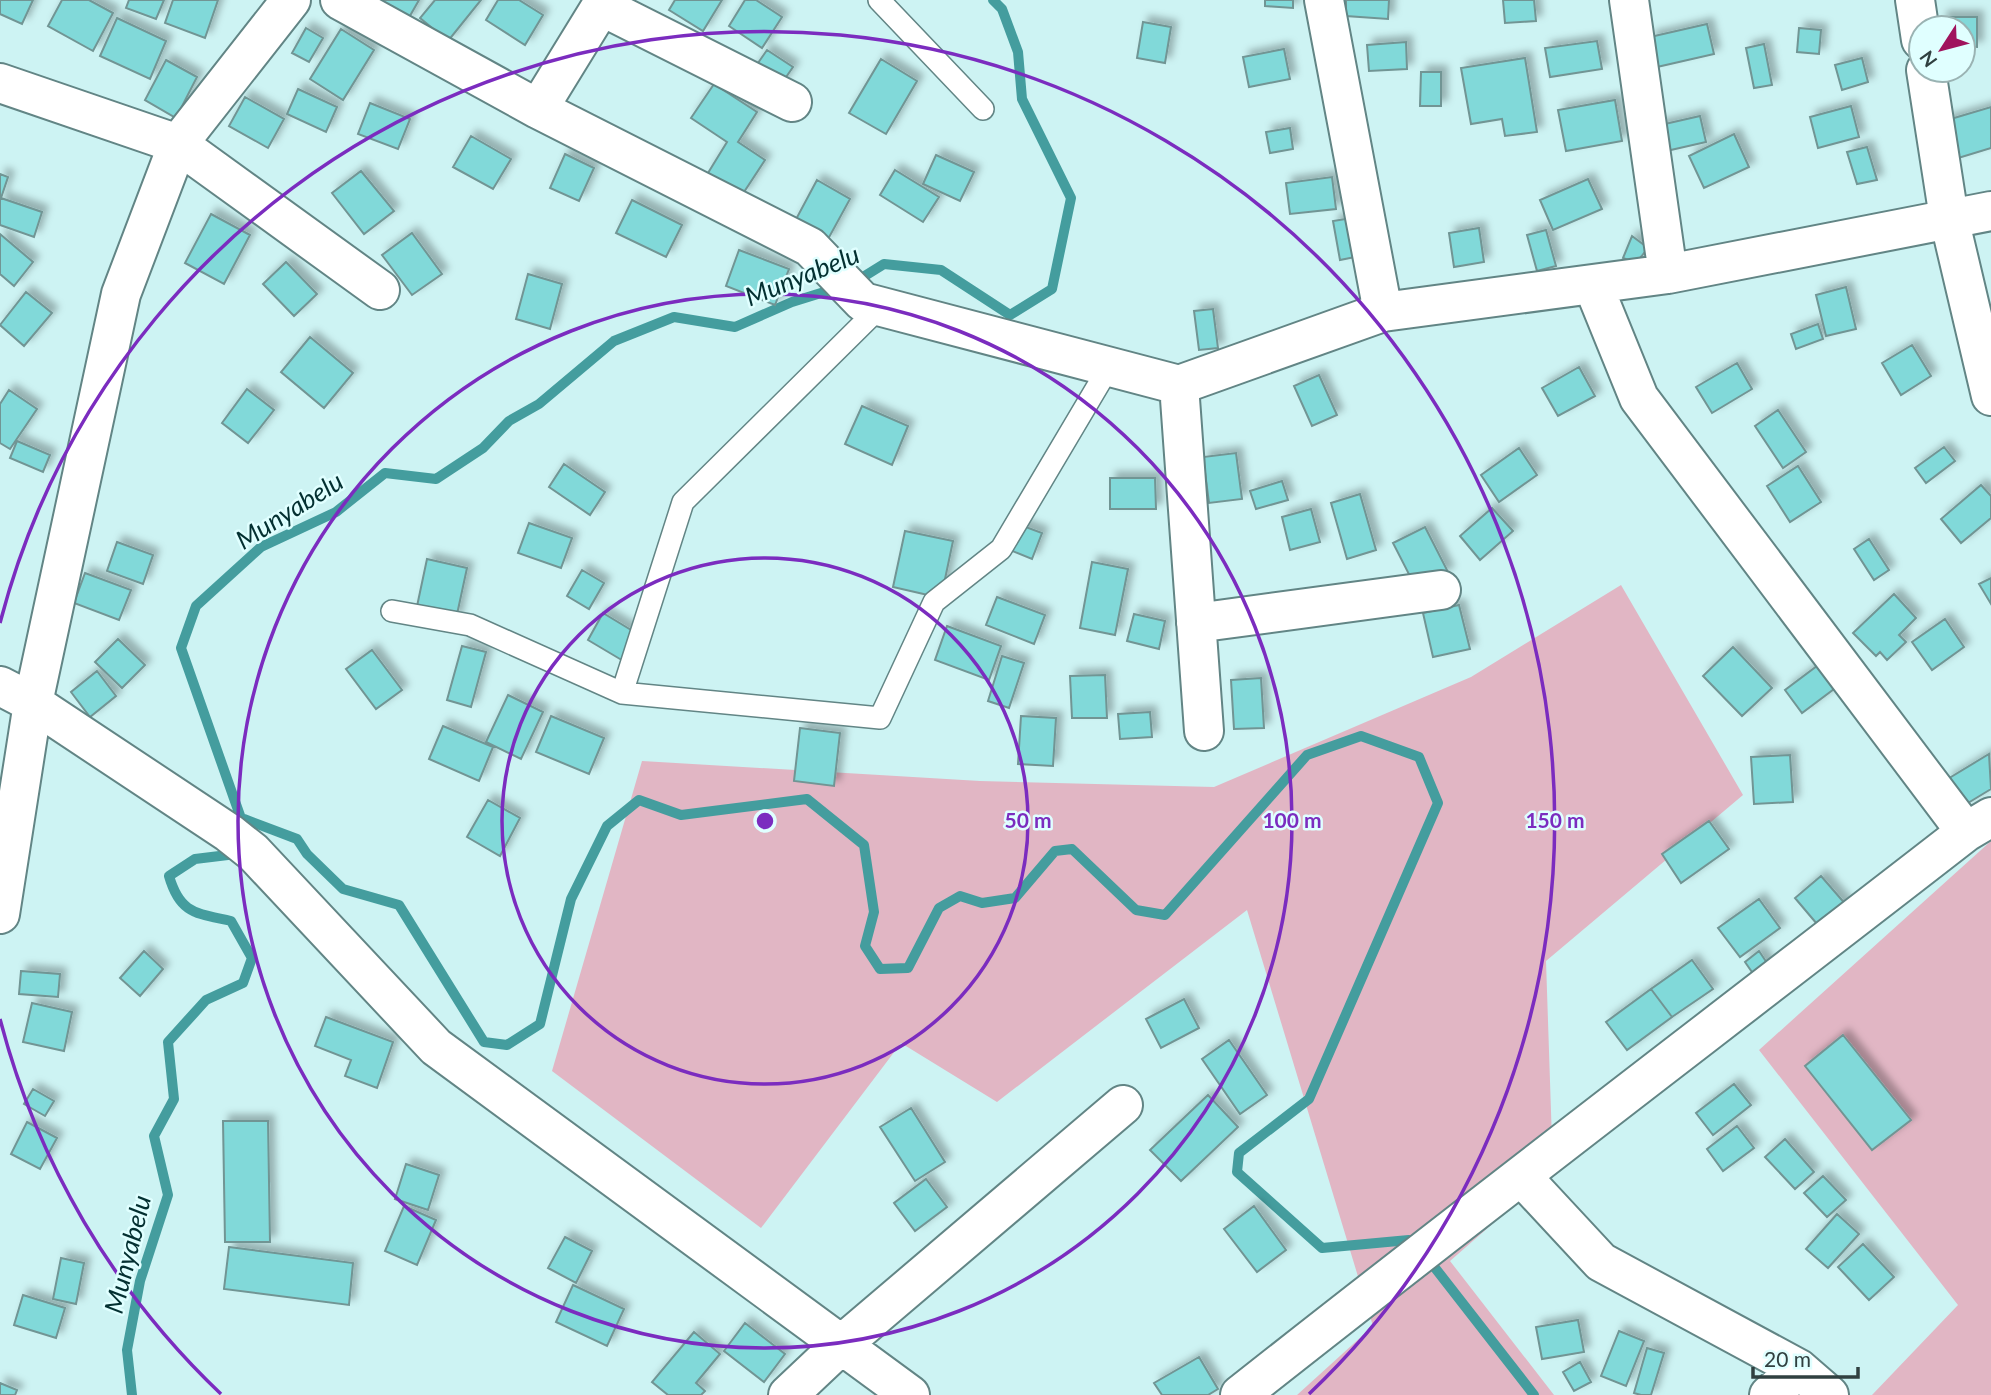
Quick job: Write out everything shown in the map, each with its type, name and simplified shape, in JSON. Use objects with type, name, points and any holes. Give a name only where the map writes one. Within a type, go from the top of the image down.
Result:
[{"type":"street","points":[[0,914],[33,704],[121,294],[178,144],[291,0]]},
{"type":"street","points":[[340,0],[538,109],[810,247],[832,271],[871,305],[1179,385],[1383,312],[1668,274],[1991,211]]},
{"type":"street","points":[[1324,0],[1383,312]]},
{"type":"street","points":[[1629,0],[1668,274]]},
{"type":"street","points":[[538,109],[603,3],[792,102]]},
{"type":"street","points":[[0,83],[178,144],[380,290]]},
{"type":"street","points":[[1928,84],[1949,218],[1991,396]]},
{"type":"street","points":[[1240,1395],[1422,1251],[1979,825],[1639,398],[1593,285]]},
{"type":"street","points":[[1179,385],[1204,731]]},
{"type":"street","points":[[1196,623],[1441,590]]},
{"type":"street","points":[[0,686],[33,704],[241,843],[436,1047],[910,1395]]},
{"type":"street","points":[[788,1395],[841,1345],[1123,1105]]},
{"type":"street","points":[[1522,1177],[1601,1262],[1799,1369],[1829,1395]]},
{"type":"street","points":[[1769,1395],[1799,1369]]},
{"type":"lane","points":[[878,0],[984,109]]},
{"type":"lane","points":[[622,692],[683,502],[871,305]]},
{"type":"lane","points":[[392,611],[470,625],[622,692],[880,718],[934,602],[1001,550],[1109,367]]},
{"type":"shaded area","points":[[1621,585],[1743,795],[1546,961],[1553,1171],[1450,1261],[1554,1395],[1297,1395],[1373,1326],[1247,910],[997,1102],[901,1043],[761,1228],[552,1071],[642,761],[980,781],[1214,787],[1471,677]]},
{"type":"shaded area","points":[[1991,841],[1991,1395],[1872,1395],[1958,1305],[1759,1050]]},
{"type":"building","points":[[0,0],[33,0],[22,24],[0,14]]},
{"type":"building","points":[[62,0],[89,0],[113,13],[93,51],[48,26]]},
{"type":"building","points":[[129,0],[164,0],[156,19],[126,8]]},
{"type":"building","points":[[173,0],[218,0],[205,38],[165,23]]},
{"type":"building","points":[[372,0],[419,0],[407,21]]},
{"type":"building","points":[[435,0],[481,0],[448,41],[420,18]]},
{"type":"building","points":[[498,0],[519,0],[543,15],[525,45],[486,20]]},
{"type":"building","points":[[675,0],[722,0],[703,31],[669,10]]},
{"type":"building","points":[[745,0],[756,0],[782,17],[762,48],[729,26]]},
{"type":"building","points":[[1265,0],[1293,0],[1293,8],[1265,6]]},
{"type":"building","points":[[1346,0],[1389,0],[1388,19],[1346,16]]},
{"type":"building","points":[[1503,0],[1534,0],[1536,21],[1505,23]]},
{"type":"building","points":[[117,18],[166,41],[150,79],[100,56]]},
{"type":"building","points":[[1143,22],[1171,27],[1165,63],[1137,58]]},
{"type":"building","points":[[1707,24],[1714,54],[1657,67],[1650,37]]},
{"type":"building","points":[[306,28],[323,38],[309,62],[292,53]]},
{"type":"building","points":[[1799,28],[1821,30],[1819,54],[1797,52]]},
{"type":"building","points":[[341,29],[374,50],[343,100],[310,79]]},
{"type":"building","points":[[1597,41],[1602,69],[1550,77],[1545,48]]},
{"type":"building","points":[[1406,42],[1407,69],[1369,71],[1367,45]]},
{"type":"building","points":[[1764,44],[1772,85],[1754,88],[1746,48]]},
{"type":"building","points":[[1284,49],[1290,79],[1249,87],[1243,57]]},
{"type":"building","points":[[767,50],[793,67],[775,93],[749,76]]},
{"type":"building","points":[[1525,58],[1537,132],[1505,136],[1502,119],[1471,124],[1461,68]]},
{"type":"building","points":[[1862,58],[1868,82],[1842,90],[1835,65]]},
{"type":"building","points":[[881,59],[917,81],[886,134],[849,113]]},
{"type":"building","points":[[166,60],[197,77],[176,118],[145,100]]},
{"type":"building","points":[[1421,72],[1441,72],[1441,106],[1420,106]]},
{"type":"building","points":[[714,84],[757,112],[738,142],[765,160],[742,195],[708,173],[727,142],[691,118]]},
{"type":"building","points":[[298,89],[337,107],[326,132],[287,114]]},
{"type":"building","points":[[245,97],[284,119],[268,148],[229,126]]},
{"type":"building","points":[[1615,100],[1622,141],[1566,151],[1558,110]]},
{"type":"building","points":[[370,103],[410,119],[398,149],[358,134]]},
{"type":"building","points":[[1851,106],[1859,137],[1818,148],[1810,117]]},
{"type":"building","points":[[1991,107],[1991,148],[1955,159],[1944,121]]},
{"type":"building","points":[[1700,116],[1706,142],[1662,152],[1656,126]]},
{"type":"building","points":[[1290,128],[1293,149],[1270,153],[1266,132]]},
{"type":"building","points":[[1734,134],[1749,167],[1704,188],[1689,156]]},
{"type":"building","points":[[471,136],[511,159],[493,189],[453,167]]},
{"type":"building","points":[[1867,147],[1877,180],[1857,184],[1847,152]]},
{"type":"building","points":[[565,154],[594,168],[579,201],[550,188]]},
{"type":"building","points":[[936,155],[974,172],[960,201],[923,184]]},
{"type":"building","points":[[895,170],[939,197],[923,222],[880,195]]},
{"type":"building","points":[[361,171],[394,211],[364,234],[332,193]]},
{"type":"building","points":[[0,174],[8,177],[1,198],[42,212],[34,237],[0,225]]},
{"type":"building","points":[[1332,177],[1336,209],[1290,214],[1286,183]]},
{"type":"building","points":[[1588,179],[1602,209],[1553,230],[1540,200]]},
{"type":"building","points":[[817,180],[850,199],[827,241],[794,223]]},
{"type":"building","points":[[632,200],[682,225],[666,257],[616,233]]},
{"type":"building","points":[[211,214],[250,235],[224,284],[185,263]]},
{"type":"building","points":[[1358,217],[1365,255],[1340,260],[1333,221]]},
{"type":"building","points":[[1479,228],[1484,262],[1454,267],[1449,233]]},
{"type":"building","points":[[1546,230],[1556,266],[1537,271],[1527,235]]},
{"type":"building","points":[[412,233],[442,274],[412,295],[382,255]]},
{"type":"building","points":[[0,234],[33,262],[14,286],[0,274]]},
{"type":"building","points":[[1632,236],[1648,248],[1636,263],[1623,258]]},
{"type":"building","points":[[739,250],[789,269],[775,305],[726,286]]},
{"type":"building","points":[[286,262],[317,294],[294,316],[263,284]]},
{"type":"building","points":[[528,274],[562,284],[550,329],[516,319]]},
{"type":"building","points":[[1846,287],[1856,329],[1826,336],[1816,295]]},
{"type":"building","points":[[26,292],[52,313],[24,346],[0,325]]},
{"type":"building","points":[[1213,309],[1218,348],[1199,350],[1194,311]]},
{"type":"building","points":[[1818,324],[1823,339],[1796,349],[1791,334]]},
{"type":"building","points":[[310,337],[353,373],[324,408],[281,372]]},
{"type":"building","points":[[1912,345],[1931,376],[1901,395],[1882,363]]},
{"type":"building","points":[[1737,363],[1752,389],[1712,413],[1696,387]]},
{"type":"building","points":[[1579,367],[1595,396],[1558,416],[1542,388]]},
{"type":"building","points":[[1319,375],[1337,415],[1312,426],[1294,386]]},
{"type":"building","points":[[247,389],[274,410],[248,443],[222,423]]},
{"type":"building","points":[[9,390],[37,409],[10,449],[0,443],[0,404]]},
{"type":"building","points":[[862,406],[908,426],[892,465],[845,444]]},
{"type":"building","points":[[1778,410],[1806,452],[1783,468],[1755,426]]},
{"type":"building","points":[[17,441],[50,455],[43,472],[10,458]]},
{"type":"building","points":[[1944,447],[1955,461],[1926,483],[1915,468]]},
{"type":"building","points":[[1519,448],[1537,475],[1499,502],[1481,475]]},
{"type":"building","points":[[1236,453],[1242,499],[1209,503],[1203,457]]},
{"type":"building","points":[[564,464],[605,492],[590,515],[549,487]]},
{"type":"building","points":[[1798,466],[1821,502],[1790,522],[1767,486]]},
{"type":"building","points":[[1110,478],[1155,478],[1156,509],[1110,509]]},
{"type":"building","points":[[1282,481],[1288,500],[1256,509],[1250,491]]},
{"type":"building","points":[[1981,485],[1991,496],[1991,518],[1961,543],[1941,519]]},
{"type":"building","points":[[1360,494],[1376,550],[1347,559],[1331,503]]},
{"type":"building","points":[[1492,508],[1513,531],[1480,560],[1460,536]]},
{"type":"building","points":[[1311,509],[1320,542],[1290,550],[1282,517]]},
{"type":"building","points":[[529,523],[572,538],[561,568],[518,553]]},
{"type":"building","points":[[1015,523],[1042,533],[1032,559],[1005,548]]},
{"type":"building","points":[[1425,527],[1448,572],[1416,588],[1393,543]]},
{"type":"building","points":[[905,531],[953,541],[941,598],[893,587]]},
{"type":"building","points":[[1869,539],[1889,570],[1874,580],[1854,549]]},
{"type":"building","points":[[117,542],[153,555],[143,584],[107,571]]},
{"type":"building","points":[[427,559],[467,568],[456,619],[416,611]]},
{"type":"building","points":[[1092,562],[1128,569],[1115,635],[1080,628]]},
{"type":"building","points":[[582,570],[604,583],[589,609],[567,596]]},
{"type":"building","points":[[85,573],[131,590],[119,620],[74,603]]},
{"type":"building","points":[[1991,578],[1991,604],[1979,584]]},
{"type":"building","points":[[1894,594],[1916,618],[1899,635],[1906,642],[1887,660],[1880,652],[1876,656],[1853,633]]},
{"type":"building","points":[[997,597],[1045,615],[1034,644],[986,625]]},
{"type":"building","points":[[1459,605],[1470,649],[1433,657],[1423,613]]},
{"type":"building","points":[[603,613],[641,636],[625,662],[588,640]]},
{"type":"building","points":[[1134,614],[1165,621],[1159,649],[1127,641]]},
{"type":"building","points":[[1945,619],[1964,647],[1932,670],[1912,642]]},
{"type":"building","points":[[947,626],[1001,646],[989,680],[935,660]]},
{"type":"building","points":[[118,639],[145,665],[122,688],[95,662]]},
{"type":"building","points":[[462,646],[486,652],[471,707],[447,700]]},
{"type":"building","points":[[1733,647],[1772,688],[1742,716],[1703,676]]},
{"type":"building","points":[[372,650],[402,690],[376,709],[346,669]]},
{"type":"building","points":[[1002,656],[1024,663],[1009,708],[988,701]]},
{"type":"building","points":[[1821,663],[1838,686],[1802,713],[1785,690]]},
{"type":"building","points":[[97,671],[116,696],[90,717],[71,692]]},
{"type":"building","points":[[1105,675],[1107,718],[1072,718],[1070,676]]},
{"type":"building","points":[[1261,678],[1264,728],[1234,729],[1231,680]]},
{"type":"building","points":[[508,695],[543,712],[521,759],[486,742]]},
{"type":"building","points":[[1150,712],[1152,737],[1120,739],[1118,714]]},
{"type":"building","points":[[551,716],[604,738],[589,774],[536,752]]},
{"type":"building","points":[[1021,716],[1056,718],[1053,766],[1018,764]]},
{"type":"building","points":[[443,726],[493,747],[479,781],[429,759]]},
{"type":"building","points":[[800,728],[840,733],[834,786],[794,781]]},
{"type":"building","points":[[1989,754],[1991,789],[1963,806],[1946,780]]},
{"type":"building","points":[[1790,755],[1793,802],[1754,804],[1751,757]]},
{"type":"building","points":[[488,800],[520,818],[500,856],[467,837]]},
{"type":"building","points":[[1709,821],[1729,849],[1681,883],[1662,854]]},
{"type":"building","points":[[1821,876],[1854,914],[1828,937],[1795,898]]},
{"type":"building","points":[[1759,899],[1780,928],[1740,957],[1718,928]]},
{"type":"building","points":[[144,951],[163,969],[140,996],[120,978]]},
{"type":"building","points":[[1759,951],[1775,975],[1761,985],[1745,962]]},
{"type":"building","points":[[1692,960],[1713,989],[1672,1017],[1651,989]]},
{"type":"building","points":[[21,971],[60,974],[58,997],[19,994]]},
{"type":"building","points":[[1651,989],[1672,1017],[1627,1050],[1606,1022]]},
{"type":"building","points":[[1184,999],[1199,1028],[1161,1048],[1146,1019]]},
{"type":"building","points":[[32,1003],[72,1012],[64,1051],[23,1042]]},
{"type":"building","points":[[326,1017],[393,1042],[377,1088],[345,1076],[351,1060],[315,1046]]},
{"type":"building","points":[[1843,1035],[1911,1120],[1872,1150],[1805,1066]]},
{"type":"building","points":[[1229,1040],[1267,1095],[1240,1114],[1202,1059]]},
{"type":"building","points":[[1734,1084],[1751,1105],[1713,1135],[1696,1113]]},
{"type":"building","points":[[33,1089],[54,1101],[45,1116],[24,1104]]},
{"type":"building","points":[[1208,1095],[1238,1127],[1181,1181],[1150,1150]]},
{"type":"building","points":[[911,1108],[945,1162],[915,1181],[880,1127]]},
{"type":"building","points":[[223,1121],[268,1121],[270,1242],[225,1242]]},
{"type":"building","points":[[27,1122],[57,1138],[40,1169],[11,1154]]},
{"type":"building","points":[[1737,1126],[1754,1148],[1723,1171],[1707,1149]]},
{"type":"building","points":[[1785,1139],[1814,1172],[1795,1189],[1765,1157]]},
{"type":"building","points":[[406,1164],[439,1175],[428,1210],[395,1199]]},
{"type":"building","points":[[1823,1176],[1846,1200],[1827,1217],[1804,1193]]},
{"type":"building","points":[[926,1179],[947,1207],[915,1231],[894,1203]]},
{"type":"building","points":[[404,1206],[436,1220],[417,1265],[385,1251]]},
{"type":"building","points":[[1254,1206],[1286,1250],[1257,1272],[1224,1229]]},
{"type":"building","points":[[1837,1214],[1859,1234],[1828,1268],[1806,1249]]},
{"type":"building","points":[[565,1237],[592,1251],[576,1283],[548,1268]]},
{"type":"building","points":[[1863,1244],[1894,1277],[1869,1300],[1838,1267]]},
{"type":"building","points":[[229,1247],[353,1263],[349,1305],[224,1289]]},
{"type":"building","points":[[61,1258],[84,1263],[76,1304],[53,1299]]},
{"type":"building","points":[[573,1285],[624,1309],[607,1346],[556,1322]]},
{"type":"building","points":[[23,1295],[65,1308],[56,1338],[14,1325]]},
{"type":"building","points":[[1578,1320],[1584,1352],[1542,1359],[1536,1327]]},
{"type":"building","points":[[745,1323],[785,1354],[764,1382],[724,1351]]},
{"type":"building","points":[[1619,1331],[1644,1341],[1626,1386],[1601,1376]]},
{"type":"building","points":[[694,1332],[720,1354],[696,1383],[705,1391],[701,1395],[668,1395],[652,1382]]},
{"type":"building","points":[[1647,1348],[1664,1353],[1651,1395],[1641,1395],[1634,1393]]},
{"type":"building","points":[[1199,1357],[1218,1389],[1208,1395],[1162,1395],[1154,1383]]},
{"type":"building","points":[[1580,1362],[1591,1382],[1574,1391],[1563,1372]]},
{"type":"building","points":[[0,1383],[17,1390],[15,1395],[0,1395]]},
{"type":"waterway","name":"Munyabelu","points":[[855,282],[884,264],[941,270],[1010,315],[1052,289],[1071,198],[1022,99],[1018,52],[1002,9],[993,0]]},
{"type":"waterway","name":"Munyabelu","points":[[243,824],[181,648],[196,606],[261,547],[336,512],[385,473],[436,479],[483,448],[509,421],[539,404],[614,341],[674,317],[735,327],[792,302],[837,288]]},
{"type":"waterway","points":[[244,819],[297,839],[307,854],[343,889],[399,905],[484,1042],[507,1045],[540,1024],[571,899],[607,826],[639,800],[681,815],[807,799],[864,845],[874,912],[865,946],[880,969],[908,968],[939,908],[960,896],[982,903],[1015,898],[1055,851],[1072,849],[1136,910],[1165,915],[1307,755],[1361,736],[1419,757],[1438,803],[1309,1099],[1239,1153],[1237,1172],[1322,1248],[1409,1240],[1432,1264],[1534,1395]]},
{"type":"waterway","name":"Munyabelu","points":[[132,1395],[127,1350],[140,1281],[168,1195],[154,1136],[174,1099],[168,1042],[206,1000],[243,983],[252,958],[231,921],[199,913],[184,905],[173,889],[169,876],[195,859],[236,854],[237,850]]}]
